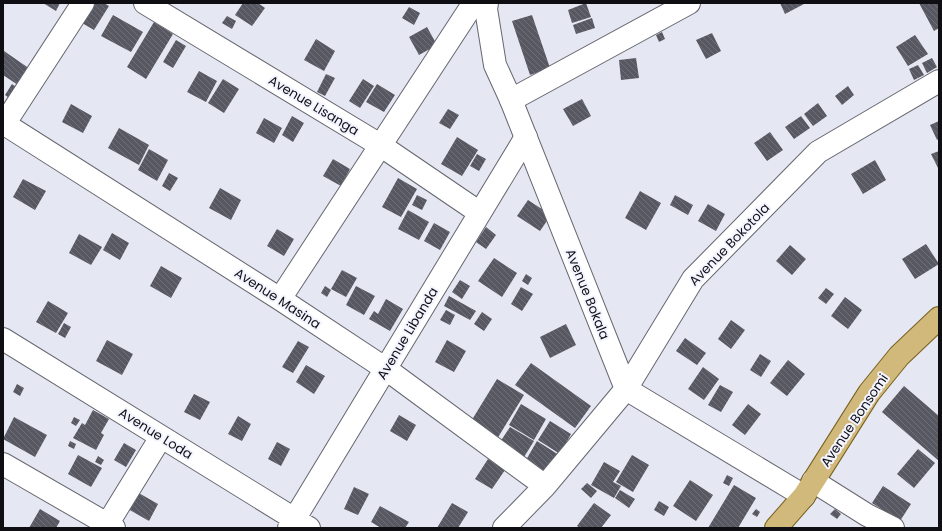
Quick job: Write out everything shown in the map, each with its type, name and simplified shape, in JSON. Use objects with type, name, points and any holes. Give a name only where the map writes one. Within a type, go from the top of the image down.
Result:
[{"type":"main road","name":"Avenue Bonsomi","points":[[776,528],[808,488],[869,393],[899,356],[939,318]]},
{"type":"street","points":[[4,124],[83,3]]},
{"type":"street","name":"Avenue Lisanga","points":[[145,3],[380,145],[480,213]]},
{"type":"street","points":[[511,100],[689,3]]},
{"type":"street","points":[[280,299],[380,145],[479,5]]},
{"type":"street","name":"Avenue Bokala","points":[[479,5],[495,65],[511,100],[626,388]]},
{"type":"street","name":"Avenue Bokotola","points":[[504,528],[545,486],[626,388],[693,279],[818,152],[939,81]]},
{"type":"street","name":"Avenue Masina","points":[[4,124],[280,299],[386,369],[545,486]]},
{"type":"street","name":"Avenue Libanda","points":[[298,525],[386,369],[526,138]]},
{"type":"street","name":"Avenue Loda","points":[[3,339],[161,436],[298,525]]},
{"type":"street","points":[[626,388],[808,488],[893,528]]},
{"type":"street","points":[[3,464],[109,527],[161,436]]},
{"type":"building","points":[[43,3],[60,3],[56,11]]},
{"type":"building","points":[[94,3],[104,3],[109,6],[94,30],[82,23]]},
{"type":"building","points":[[243,3],[258,3],[265,8],[252,26],[235,15]]},
{"type":"building","points":[[586,3],[591,17],[572,23],[568,10]]},
{"type":"building","points":[[780,3],[804,3],[804,4],[785,14]]},
{"type":"building","points":[[919,3],[939,3],[939,28],[934,31]]},
{"type":"building","points":[[409,7],[420,13],[414,25],[402,18]]},
{"type":"building","points":[[113,15],[143,32],[131,52],[101,36]]},
{"type":"building","points":[[532,15],[550,68],[530,75],[512,21]]},
{"type":"building","points":[[227,16],[236,21],[232,29],[222,23]]},
{"type":"building","points":[[592,18],[595,28],[576,34],[573,25]]},
{"type":"building","points":[[154,22],[173,34],[146,79],[127,67]]},
{"type":"building","points":[[427,27],[437,45],[419,55],[409,37]]},
{"type":"building","points":[[662,32],[665,39],[659,42],[656,35]]},
{"type":"building","points":[[712,33],[721,51],[706,59],[696,40]]},
{"type":"building","points":[[915,35],[928,54],[908,66],[896,47]]},
{"type":"building","points":[[316,39],[335,51],[324,71],[304,60]]},
{"type":"building","points":[[176,40],[186,46],[173,68],[163,62]]},
{"type":"building","points":[[4,51],[30,69],[18,85],[3,75]]},
{"type":"building","points":[[636,58],[639,78],[621,80],[619,60]]},
{"type":"building","points":[[932,58],[937,67],[927,73],[922,63]]},
{"type":"building","points":[[918,65],[924,75],[914,80],[909,69]]},
{"type":"building","points":[[199,71],[217,81],[206,102],[187,92]]},
{"type":"building","points":[[326,74],[335,78],[325,96],[317,92]]},
{"type":"building","points":[[223,79],[239,89],[224,113],[208,103]]},
{"type":"building","points":[[363,79],[374,86],[360,108],[349,101]]},
{"type":"building","points":[[12,84],[22,91],[15,102],[5,95]]},
{"type":"building","points":[[377,84],[395,95],[384,112],[366,102]]},
{"type":"building","points":[[848,86],[854,95],[842,105],[835,96]]},
{"type":"building","points":[[582,99],[591,116],[573,126],[563,109]]},
{"type":"building","points":[[818,103],[827,116],[813,126],[804,114]]},
{"type":"building","points":[[71,104],[92,116],[83,133],[62,122]]},
{"type":"building","points":[[448,109],[459,115],[450,129],[439,123]]},
{"type":"building","points":[[292,116],[304,123],[293,142],[282,135]]},
{"type":"building","points":[[801,116],[810,128],[794,139],[785,127]]},
{"type":"building","points":[[264,118],[282,128],[274,143],[256,133]]},
{"type":"building","points":[[939,121],[939,139],[937,140],[930,125]]},
{"type":"building","points":[[119,128],[149,145],[139,165],[108,148]]},
{"type":"building","points":[[770,132],[783,150],[767,161],[754,143]]},
{"type":"building","points":[[457,137],[478,150],[462,176],[441,164]]},
{"type":"building","points":[[149,149],[168,160],[157,181],[138,170]]},
{"type":"building","points":[[939,151],[939,170],[931,154]]},
{"type":"building","points":[[477,154],[486,159],[479,171],[470,166]]},
{"type":"building","points":[[333,159],[350,169],[341,186],[323,176]]},
{"type":"building","points":[[875,160],[886,180],[863,194],[851,174]]},
{"type":"building","points":[[169,173],[178,178],[170,191],[162,186]]},
{"type":"building","points":[[398,178],[417,189],[401,217],[382,207]]},
{"type":"building","points":[[23,179],[46,191],[35,210],[13,197]]},
{"type":"building","points":[[220,188],[241,200],[231,220],[209,208]]},
{"type":"building","points":[[640,191],[661,203],[646,230],[625,218]]},
{"type":"building","points":[[417,195],[427,200],[422,210],[412,205]]},
{"type":"building","points":[[675,195],[693,205],[688,215],[670,205]]},
{"type":"building","points":[[528,200],[551,215],[540,231],[517,216]]},
{"type":"building","points":[[708,204],[725,214],[716,231],[698,221]]},
{"type":"building","points":[[408,210],[429,222],[419,240],[398,229]]},
{"type":"building","points":[[434,223],[450,232],[440,250],[424,241]]},
{"type":"building","points":[[486,227],[496,235],[486,249],[476,242]]},
{"type":"building","points":[[277,229],[294,239],[284,256],[267,246]]},
{"type":"building","points":[[112,233],[129,243],[120,260],[103,250]]},
{"type":"building","points":[[79,234],[102,247],[91,265],[69,253]]},
{"type":"building","points":[[926,244],[939,264],[915,279],[902,259]]},
{"type":"building","points":[[790,245],[806,259],[792,275],[776,261]]},
{"type":"building","points":[[494,258],[517,273],[502,297],[478,281]]},
{"type":"building","points":[[161,266],[182,278],[171,298],[150,286]]},
{"type":"building","points":[[342,270],[357,278],[346,297],[331,289]]},
{"type":"building","points":[[526,274],[532,278],[528,285],[522,281]]},
{"type":"building","points":[[460,280],[470,286],[462,299],[452,292]]},
{"type":"building","points":[[325,286],[331,290],[327,297],[321,293]]},
{"type":"building","points":[[356,286],[375,296],[364,315],[346,305]]},
{"type":"building","points":[[521,287],[533,294],[522,311],[511,304]]},
{"type":"building","points":[[826,288],[834,294],[826,304],[818,298]]},
{"type":"building","points":[[449,296],[476,311],[470,320],[444,306]]},
{"type":"building","points":[[845,297],[862,310],[848,329],[831,316]]},
{"type":"building","points":[[386,299],[403,309],[390,331],[369,319],[374,311],[378,314]]},
{"type":"building","points":[[48,301],[68,313],[56,333],[36,322]]},
{"type":"building","points":[[446,310],[455,315],[450,325],[440,320]]},
{"type":"building","points":[[482,312],[492,319],[484,331],[474,324]]},
{"type":"building","points":[[731,320],[745,330],[731,349],[718,339]]},
{"type":"building","points":[[64,323],[71,327],[65,338],[58,334]]},
{"type":"building","points":[[566,324],[576,345],[550,358],[540,337]]},
{"type":"building","points":[[685,338],[706,353],[697,365],[676,351]]},
{"type":"building","points":[[107,340],[133,354],[122,375],[96,361]]},
{"type":"building","points":[[447,340],[466,351],[454,372],[435,362]]},
{"type":"building","points":[[298,341],[309,347],[293,373],[282,367]]},
{"type":"building","points":[[760,354],[771,361],[761,377],[750,370]]},
{"type":"building","points":[[788,360],[805,374],[787,396],[770,383]]},
{"type":"building","points":[[531,363],[591,406],[575,428],[515,385]]},
{"type":"building","points":[[306,365],[325,376],[314,394],[296,382]]},
{"type":"building","points":[[703,367],[719,379],[704,400],[688,389]]},
{"type":"building","points":[[497,379],[524,395],[497,439],[470,423]]},
{"type":"building","points":[[17,384],[24,388],[20,396],[13,392]]},
{"type":"building","points":[[720,385],[733,392],[721,412],[708,405]]},
{"type":"building","points":[[904,386],[939,416],[939,461],[882,412]]},
{"type":"building","points":[[194,394],[210,402],[200,420],[184,412]]},
{"type":"building","points":[[521,404],[546,419],[534,440],[509,425]]},
{"type":"building","points":[[748,404],[761,414],[745,435],[732,425]]},
{"type":"building","points":[[93,410],[109,419],[101,433],[104,435],[96,450],[73,438],[82,423],[85,425]]},
{"type":"building","points":[[399,415],[416,425],[407,441],[390,431]]},
{"type":"building","points":[[238,416],[251,424],[242,441],[228,434]]},
{"type":"building","points":[[14,417],[47,435],[35,457],[3,439]]},
{"type":"building","points":[[74,417],[80,420],[76,426],[71,423]]},
{"type":"building","points":[[550,421],[571,434],[560,454],[538,440]]},
{"type":"building","points":[[510,427],[534,441],[524,457],[500,442]]},
{"type":"building","points":[[70,441],[76,444],[74,449],[68,446]]},
{"type":"building","points":[[537,441],[559,455],[548,473],[526,460]]},
{"type":"building","points":[[277,442],[290,449],[281,466],[268,459]]},
{"type":"building","points":[[124,443],[136,450],[126,467],[114,460]]},
{"type":"building","points":[[918,449],[935,463],[914,488],[897,474]]},
{"type":"building","points":[[78,455],[102,468],[91,487],[68,474]]},
{"type":"building","points":[[632,455],[649,465],[633,492],[616,482]]},
{"type":"building","points":[[98,456],[104,460],[101,465],[95,462]]},
{"type":"building","points":[[488,459],[505,470],[492,489],[475,479]]},
{"type":"building","points":[[604,462],[620,471],[613,482],[621,486],[614,498],[591,485]]},
{"type":"building","points":[[727,475],[733,478],[729,486],[723,483]]},
{"type":"building","points":[[690,480],[713,495],[696,521],[673,506]]},
{"type":"building","points":[[587,483],[597,491],[591,498],[581,489]]},
{"type":"building","points":[[734,485],[756,498],[738,528],[708,528]]},
{"type":"building","points":[[883,486],[911,504],[900,521],[872,503]]},
{"type":"building","points":[[354,487],[369,494],[358,515],[344,509]]},
{"type":"building","points":[[620,490],[635,499],[629,508],[615,498]]},
{"type":"building","points":[[137,492],[158,504],[149,521],[128,509]]},
{"type":"building","points":[[659,501],[669,507],[664,516],[654,510]]},
{"type":"building","points":[[452,503],[468,512],[458,528],[437,528]]},
{"type":"building","points":[[594,503],[611,515],[601,528],[580,528],[577,526]]},
{"type":"building","points":[[380,506],[409,522],[405,528],[381,528],[371,522]]},
{"type":"building","points":[[40,509],[60,521],[56,528],[29,528]]},
{"type":"building","points":[[756,509],[760,512],[757,517],[752,514]]},
{"type":"building","points":[[835,509],[841,514],[837,519],[830,514]]}]
